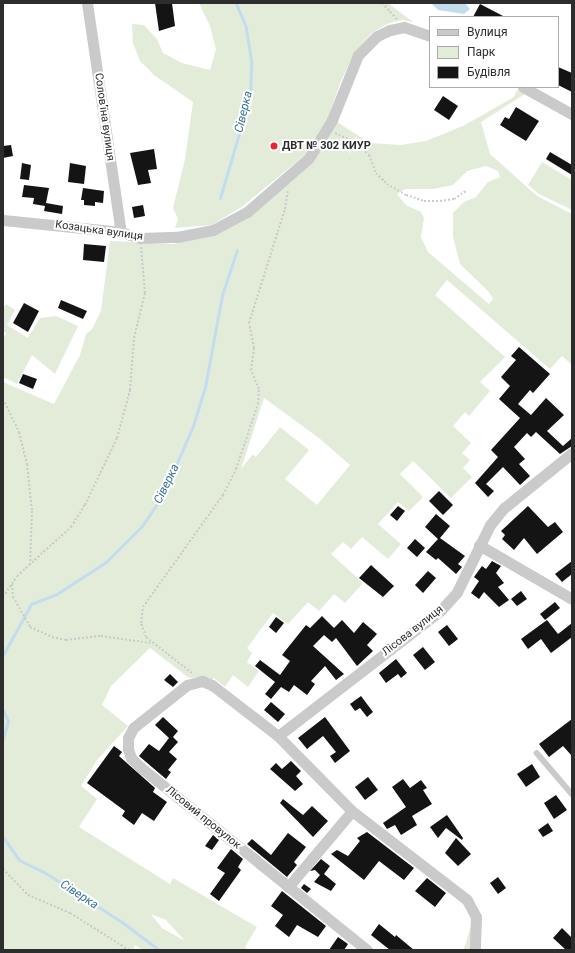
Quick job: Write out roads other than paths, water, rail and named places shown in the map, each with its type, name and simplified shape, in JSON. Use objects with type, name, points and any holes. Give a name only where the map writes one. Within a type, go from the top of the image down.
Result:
[{"type":"street","name":"Соловʼїна вулиця","points":[[87,3],[121,232]]},
{"type":"street","name":"Козацька вулиця","points":[[3,220],[121,232],[140,238],[177,237],[213,230],[247,212],[309,158],[327,130],[358,55],[377,36],[390,30],[404,27],[429,36]]},
{"type":"street","points":[[525,88],[572,114]]},
{"type":"street","name":"Лісова вулиця","points":[[278,736],[441,610],[457,592],[490,525],[504,508],[572,453]]},
{"type":"street","points":[[479,545],[572,599]]},
{"type":"street","name":"Лісовий провулок","points":[[278,736],[212,685],[202,681],[187,685],[133,728],[128,738],[131,758],[367,950]]},
{"type":"street","points":[[278,736],[352,811],[467,900],[476,917],[475,950]]},
{"type":"street","points":[[288,887],[352,811]]},
{"type":"lane","points":[[537,753],[572,794]]},
{"type":"water","points":[[431,3],[466,4],[470,9],[464,14],[438,10]]},
{"type":"waterway","name":"Сіверка","points":[[220,198],[250,96],[251,60],[246,27],[236,3]]},
{"type":"waterway","name":"Сіверка","points":[[3,655],[31,604],[55,595],[106,562],[142,526],[163,495],[193,426],[205,387],[222,295],[237,250]]},
{"type":"waterway","name":"Сіверка","points":[[3,710],[8,721],[3,739]]},
{"type":"waterway","name":"Сіверка","points":[[3,837],[19,860],[44,872],[122,922],[159,950]]},
{"type":"place","name":"ДВТ № 302 КИУР","points":[[274,146]]}]
